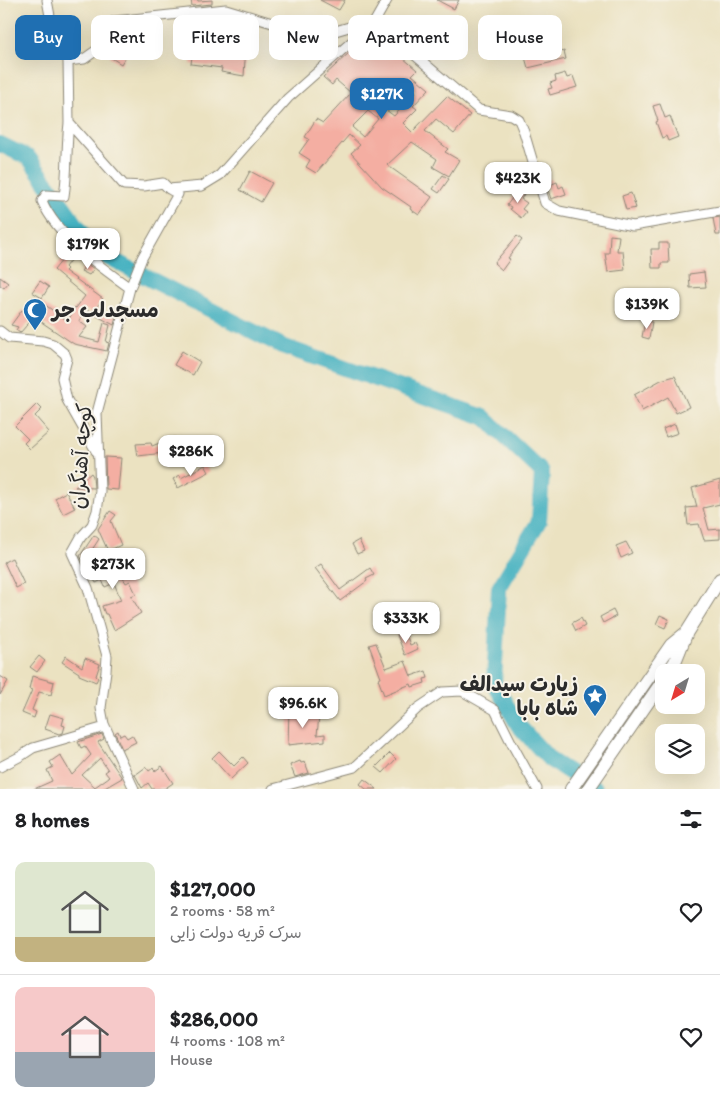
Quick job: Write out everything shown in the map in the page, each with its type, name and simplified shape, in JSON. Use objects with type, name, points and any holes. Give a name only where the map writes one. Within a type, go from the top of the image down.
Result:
[{"type":"highway","points":[[674,664],[687,632],[720,579]]},
{"type":"highway","points":[[571,789],[672,645],[687,632]]},
{"type":"highway","points":[[588,789],[655,692]]},
{"type":"street","points":[[47,0],[50,16],[68,61],[69,123],[66,143],[67,170],[64,196],[46,196],[42,201],[46,210],[66,236],[130,288]]},
{"type":"street","points":[[378,15],[387,0]]},
{"type":"street","points":[[68,61],[84,59],[111,40],[114,21],[226,9],[292,29],[332,32],[348,27]]},
{"type":"street","points":[[69,123],[124,185],[144,186],[163,183],[169,189],[202,186],[220,175],[288,98],[348,45]]},
{"type":"street","points":[[420,60],[478,110],[511,115],[518,120],[524,132],[545,203],[559,211],[633,226],[720,211]]},
{"type":"street","name":"کوچه آهنگران","points":[[134,789],[105,727],[101,708],[106,656],[88,588],[72,553],[81,537],[92,525],[97,511],[100,491],[97,413],[130,288],[142,258],[178,194],[169,189]]},
{"type":"street","points":[[0,332],[9,338],[48,342],[66,354],[67,359],[62,378],[67,400],[98,454]]},
{"type":"street","points":[[273,789],[355,767],[418,708],[442,692],[462,691],[495,710],[538,789]]},
{"type":"street","points":[[0,767],[33,748],[105,727]]},
{"type":"building","points":[[191,0],[212,0],[212,4],[192,6]]},
{"type":"building","points":[[320,0],[345,0],[339,10]]},
{"type":"building","points":[[437,0],[459,0],[454,9]]},
{"type":"building","points":[[564,51],[566,59],[562,60],[562,52]]},
{"type":"building","points":[[348,54],[348,60],[405,60],[417,70],[412,75],[429,89],[413,106],[417,109],[403,123],[412,132],[447,96],[470,115],[454,134],[436,119],[425,131],[448,149],[445,152],[459,160],[449,176],[433,167],[437,159],[412,142],[387,165],[432,197],[419,215],[410,209],[411,207],[382,187],[351,153],[360,145],[349,135],[316,173],[306,167],[310,160],[299,153],[309,139],[305,137],[316,119],[323,123],[351,93],[336,80],[332,85],[323,77]],"holes":[[[401,77],[413,86],[411,88],[416,92],[394,116],[378,104]],[[368,111],[378,119],[363,137],[352,127]]]},
{"type":"building","points":[[115,60],[124,60],[121,64]]},
{"type":"building","points":[[192,60],[245,60],[244,76],[221,72],[222,68],[191,64]]},
{"type":"building","points":[[526,60],[562,60],[528,68]]},
{"type":"building","points":[[565,73],[567,78],[573,76],[577,87],[550,95],[548,89],[552,88],[550,83],[556,81],[555,76]]},
{"type":"building","points":[[660,104],[665,118],[670,116],[678,137],[668,141],[666,136],[662,138],[656,122],[658,121],[653,106]]},
{"type":"building","points":[[250,171],[272,183],[261,202],[240,190]]},
{"type":"building","points":[[443,175],[449,179],[439,193],[433,189]]},
{"type":"building","points":[[551,179],[552,184],[557,182],[559,188],[563,186],[566,194],[551,199],[545,181]]},
{"type":"building","points":[[518,190],[524,194],[521,199],[527,203],[522,209],[526,212],[521,218],[507,205]]},
{"type":"building","points":[[631,193],[636,208],[626,210],[622,196]]},
{"type":"building","points":[[720,217],[720,235],[716,235],[713,218]]},
{"type":"building","points":[[610,235],[619,236],[617,251],[623,251],[625,270],[608,272],[605,253],[609,253]]},
{"type":"building","points":[[517,236],[522,240],[508,258],[510,259],[502,270],[494,263]]},
{"type":"building","points":[[659,243],[668,243],[669,263],[661,263],[661,268],[652,268],[651,249],[659,249]]},
{"type":"building","points":[[71,249],[75,254],[65,267],[67,269],[65,271],[103,299],[96,308],[116,317],[114,325],[85,309],[79,321],[87,327],[79,337],[99,342],[104,323],[110,325],[106,342],[109,343],[107,351],[74,344],[34,317],[20,333],[16,330],[18,327],[11,325],[22,310],[28,314],[38,300],[68,321],[75,307],[85,296],[54,270]]},
{"type":"building","points":[[87,264],[94,269],[89,275],[81,271]]},
{"type":"building","points":[[704,272],[706,287],[690,288],[689,274]]},
{"type":"building","points":[[0,277],[8,283],[4,288],[0,285]]},
{"type":"building","points":[[40,281],[49,287],[42,298],[32,292]]},
{"type":"building","points":[[645,321],[652,322],[649,339],[642,337]]},
{"type":"building","points":[[182,351],[200,362],[193,375],[174,365]]},
{"type":"building","points":[[675,376],[689,407],[676,413],[668,397],[642,411],[634,395],[661,380]]},
{"type":"building","points":[[37,404],[42,409],[35,416],[49,432],[30,449],[24,443],[28,439],[15,426]]},
{"type":"building","points":[[675,424],[678,433],[666,437],[663,429]]},
{"type":"building","points":[[175,437],[182,457],[168,463],[164,453],[138,456],[136,444],[151,443],[152,446]]},
{"type":"building","points":[[105,457],[121,458],[118,490],[106,489]]},
{"type":"building","points":[[205,465],[209,472],[178,488],[173,479],[180,475],[181,478]]},
{"type":"building","points":[[91,473],[94,488],[75,487],[85,481],[84,479]]},
{"type":"building","points":[[720,480],[720,504],[703,508],[709,530],[720,529],[720,539],[704,540],[699,524],[688,525],[686,508],[697,507],[692,488]]},
{"type":"building","points":[[66,492],[75,508],[63,514],[55,498]]},
{"type":"building","points":[[110,511],[116,515],[111,521],[121,545],[108,551],[98,529]]},
{"type":"building","points":[[94,535],[99,539],[88,556],[95,568],[101,565],[103,569],[109,566],[115,575],[120,573],[126,583],[130,581],[136,594],[131,596],[141,613],[114,630],[102,606],[121,600],[114,583],[105,587],[102,580],[96,583],[80,556]]},
{"type":"building","points":[[359,540],[364,551],[357,554],[352,544]]},
{"type":"building","points":[[626,542],[632,553],[621,558],[616,546]]},
{"type":"building","points":[[12,558],[24,584],[16,588],[4,562]]},
{"type":"building","points":[[321,564],[340,590],[370,568],[374,575],[366,579],[367,581],[340,601],[315,568]]},
{"type":"building","points":[[613,610],[616,616],[603,623],[600,617]]},
{"type":"building","points":[[660,615],[669,619],[665,628],[656,624]]},
{"type":"building","points":[[581,618],[585,626],[576,631],[572,623]]},
{"type":"building","points":[[405,631],[410,645],[415,643],[418,649],[405,655],[397,635]]},
{"type":"building","points":[[376,643],[386,668],[405,661],[411,676],[426,671],[428,678],[424,679],[425,683],[412,687],[411,684],[384,695],[378,679],[381,678],[369,645]]},
{"type":"building","points":[[39,656],[45,661],[37,672],[30,667]]},
{"type":"building","points":[[66,656],[82,667],[85,658],[100,664],[96,682],[79,675],[79,673],[62,662]]},
{"type":"building","points":[[0,676],[8,681],[0,695]]},
{"type":"building","points":[[32,676],[54,682],[51,695],[39,692],[32,710],[36,712],[34,718],[22,713],[32,690],[29,689]]},
{"type":"building","points":[[289,709],[309,719],[309,715],[319,716],[317,735],[325,734],[325,741],[288,745]]},
{"type":"building","points":[[50,714],[64,718],[62,725],[65,726],[63,733],[59,734],[45,729]]},
{"type":"building","points":[[118,731],[120,736],[124,734],[127,738],[132,735],[136,742],[122,749],[115,733]]},
{"type":"building","points":[[102,734],[104,739],[98,742],[122,778],[103,789],[34,789],[52,781],[47,770],[53,767],[50,762],[60,755],[72,775],[91,755],[85,746],[81,748],[78,742]],"holes":[[[100,758],[108,770],[105,772],[109,777],[95,787],[82,775]]]},
{"type":"building","points":[[219,751],[234,766],[243,757],[248,763],[231,779],[212,758]]},
{"type":"building","points":[[390,753],[396,759],[383,773],[376,767]]},
{"type":"building","points":[[300,761],[301,763],[305,762],[309,773],[295,777],[290,765]]},
{"type":"building","points":[[162,766],[173,783],[164,789],[152,789],[148,783],[142,788],[135,775],[146,767],[149,771],[153,768],[155,771]]},
{"type":"building","points":[[364,779],[377,789],[366,789],[360,784]]},
{"type":"waterway","points":[[0,144],[29,158],[95,251],[282,346],[484,417],[542,472],[539,521],[499,588],[494,683],[518,725],[550,760],[596,789]]},
{"type":"place","name":"مسجدلب جر","points":[[35,331]]},
{"type":"place","name":"زیارت سیدالف شاه بابا","points":[[595,717]]}]
